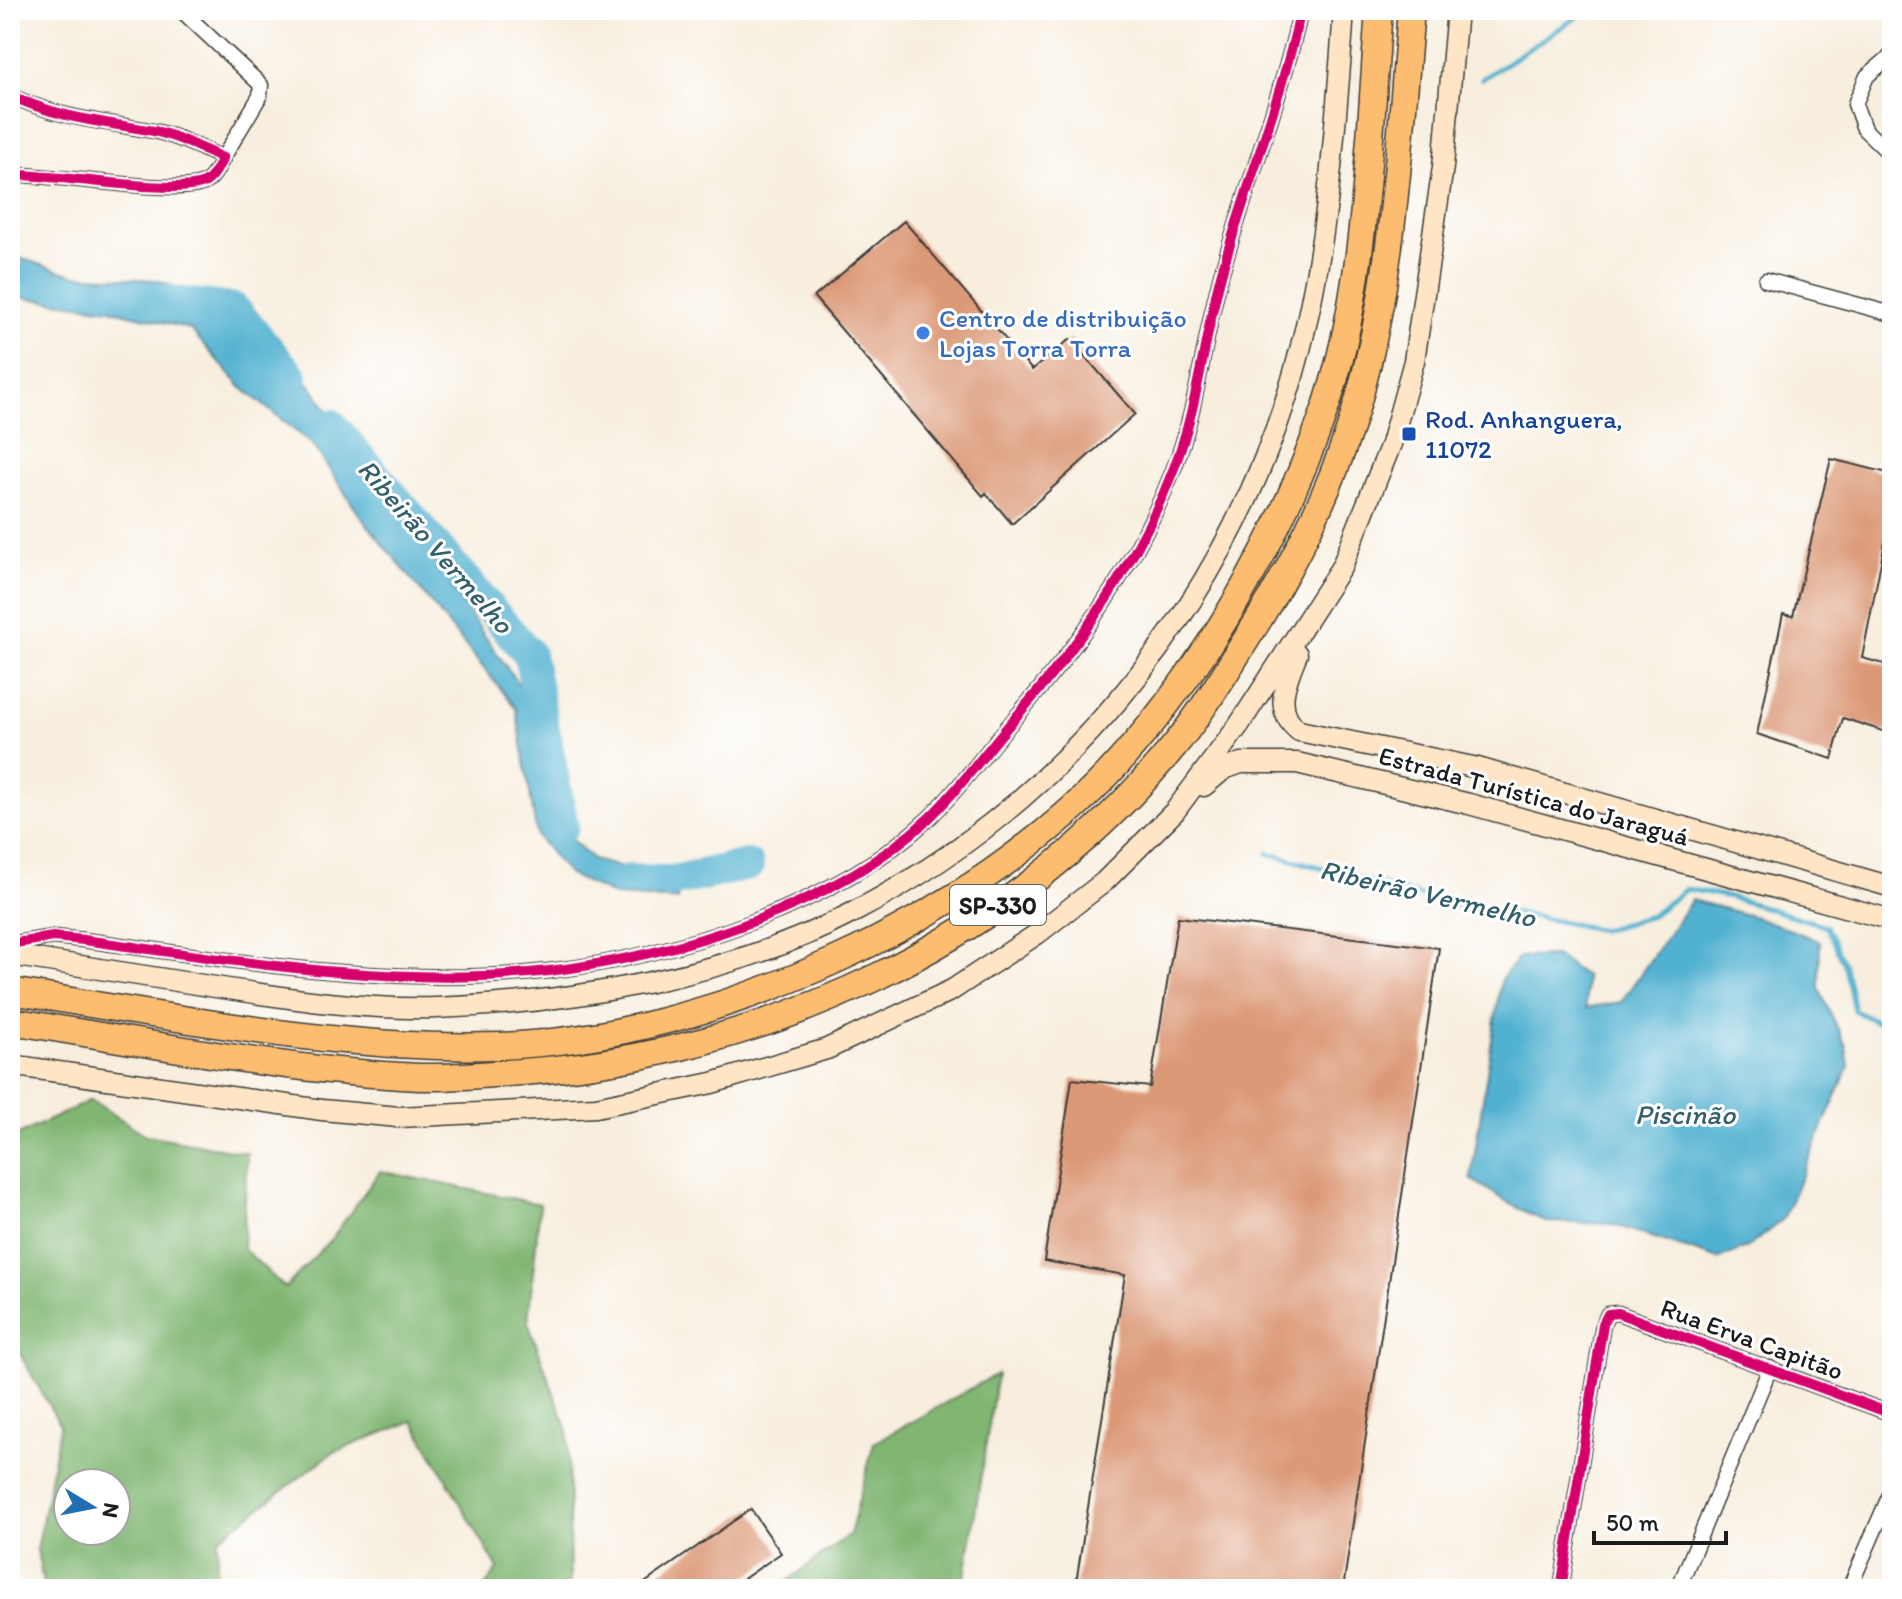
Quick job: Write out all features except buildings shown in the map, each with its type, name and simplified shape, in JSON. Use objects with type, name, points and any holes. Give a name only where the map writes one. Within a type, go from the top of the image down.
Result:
[{"type":"highway","name":"SP-330","points":[[10,991],[319,1037],[404,1044],[503,1046],[553,1041],[734,1001],[816,970],[941,905],[1004,864],[1116,765],[1151,723],[1223,622],[1275,530],[1323,415],[1341,343],[1355,267],[1379,10]]},
{"type":"highway","name":"SP-330","points":[[10,1021],[317,1067],[420,1077],[619,1062],[701,1043],[858,987],[925,952],[1017,892],[1089,834],[1170,751],[1204,706],[1273,598],[1316,514],[1349,429],[1373,340],[1395,193],[1411,10]]},
{"type":"main road","points":[[10,955],[317,1003],[431,1008],[520,1003],[595,993],[686,973],[790,940],[849,915],[964,846],[1047,778],[1107,715],[1189,604],[1229,534],[1273,436],[1313,292],[1329,178],[1344,10]]},
{"type":"main road","points":[[10,1065],[322,1110],[399,1117],[596,1107],[712,1083],[827,1049],[952,990],[1069,911],[1140,849],[1175,811],[1239,725],[1342,566],[1369,505],[1405,399],[1424,310],[1443,167],[1457,10]]},
{"type":"main road","name":"Estrada Turística do Jaraguá","points":[[1313,615],[1283,693],[1283,712],[1288,722],[1299,731],[1478,768],[1892,887]]},
{"type":"main road","name":"Estrada Turística do Jaraguá","points":[[1175,811],[1224,769],[1255,761],[1297,763],[1469,804],[1892,920]]},
{"type":"street","points":[[10,175],[37,174],[166,187],[201,185],[209,180],[260,96],[261,85],[181,10]]},
{"type":"street","points":[[10,944],[53,937],[311,969],[436,977],[550,971],[664,949],[753,920],[809,897],[869,864],[927,819],[1042,687],[1098,611],[1173,472],[1188,430],[1213,304],[1301,10]]},
{"type":"street","points":[[1892,55],[1867,76],[1855,104],[1864,129],[1892,156]]},
{"type":"street","points":[[10,95],[34,107],[182,140],[223,158]]},
{"type":"street","points":[[1766,280],[1892,314]]},
{"type":"street","name":"Rua Erva Capitão","points":[[1561,1589],[1603,1324],[1608,1314],[1618,1313],[1892,1414]]},
{"type":"street","points":[[1678,1589],[1770,1368]]},
{"type":"street","points":[[1849,1589],[1892,1490]]},
{"type":"green space","points":[[91,1100],[146,1135],[247,1153],[243,1248],[285,1288],[332,1238],[380,1171],[540,1204],[528,1322],[568,1431],[570,1589],[483,1589],[498,1569],[413,1421],[332,1453],[218,1539],[216,1589],[44,1589],[37,1550],[52,1468],[52,1547],[132,1547],[132,1467],[52,1467],[60,1425],[10,1336],[10,1150],[14,1137]]},
{"type":"green space","points":[[997,1374],[963,1589],[777,1589],[850,1534],[874,1443]]},
{"type":"water","name":"Ribeirão Vermelho","points":[[10,255],[74,275],[156,280],[184,290],[273,351],[311,386],[530,701],[570,838],[594,860],[627,869],[669,868],[678,900],[615,896],[568,874],[537,836],[516,708],[361,517],[313,445],[241,387],[190,329],[110,309],[10,296]]},
{"type":"water","name":"Piscinão","points":[[1692,900],[1759,918],[1820,941],[1819,989],[1846,1046],[1849,1066],[1783,1219],[1748,1247],[1719,1259],[1612,1224],[1546,1222],[1471,1179],[1501,979],[1519,957],[1557,956],[1586,977],[1586,1008],[1621,1002]]},
{"type":"waterway","points":[[1482,79],[1588,10]]},
{"type":"waterway","name":"Ribeirão Vermelho","points":[[166,301],[234,309],[292,377]]},
{"type":"waterway","name":"Ribeirão Vermelho","points":[[332,425],[529,654],[563,826]]},
{"type":"waterway","name":"Ribeirão Vermelho","points":[[1268,853],[1461,907],[1517,913],[1602,930],[1651,916],[1686,889],[1730,897],[1826,926],[1845,967],[1854,1010],[1892,1030]]},
{"type":"waterway","name":"Ribeirão Vermelho","points":[[629,880],[673,881],[748,865]]},
{"type":"cycle path","points":[[10,944],[53,937],[258,964],[375,975],[491,976],[549,971],[598,964],[700,940],[800,902],[847,878],[890,850],[940,807],[1040,689],[1106,600],[1144,535],[1183,444],[1223,268],[1284,75],[1301,10]]},
{"type":"cycle path","points":[[10,95],[63,114],[163,133],[223,158],[207,181],[189,186],[141,186],[10,175]]},
{"type":"cycle path","points":[[1561,1589],[1603,1324],[1608,1314],[1618,1313],[1892,1414]]},
{"type":"place","name":"Centro de distribuição Lojas Torra Torra","points":[[923,333]]},
{"type":"place","name":"Rod. Anhanguera, 11072","points":[[1409,434]]}]
